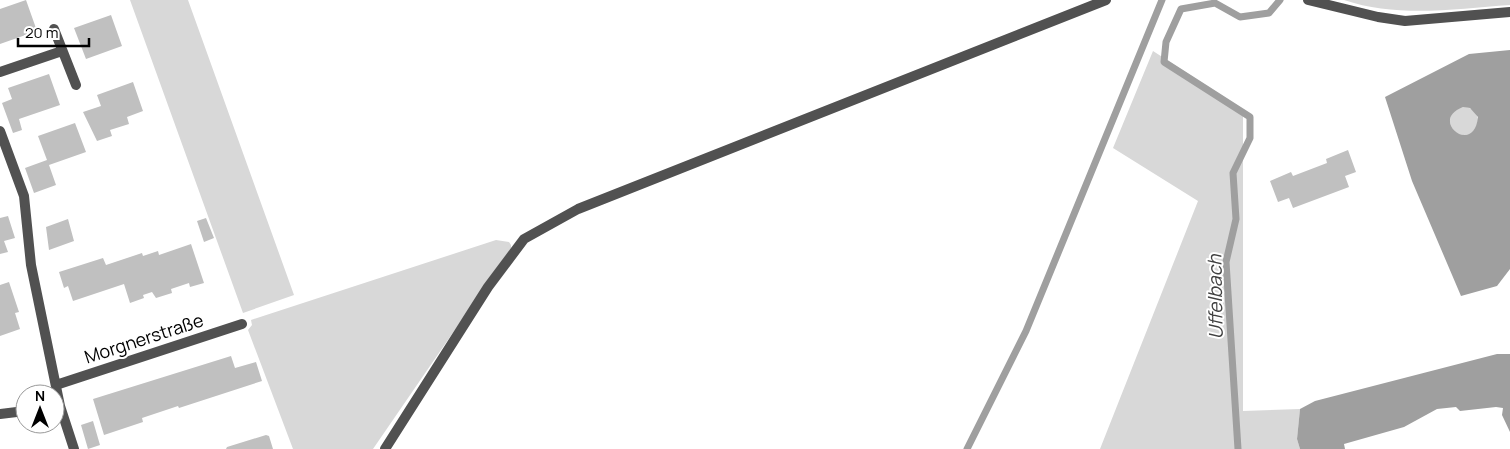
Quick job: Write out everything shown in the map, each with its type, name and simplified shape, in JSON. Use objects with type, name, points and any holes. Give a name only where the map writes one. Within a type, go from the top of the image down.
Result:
[{"type":"street","points":[[385,449],[488,287],[524,239],[578,209],[1106,0]]},
{"type":"street","points":[[1308,0],[1378,17],[1405,21],[1510,12]]},
{"type":"street","points":[[54,29],[76,85]]},
{"type":"street","points":[[0,72],[62,51]]},
{"type":"street","points":[[0,131],[24,196],[31,265],[56,384]]},
{"type":"street","name":"Morgnerstraße","points":[[59,384],[242,324]]},
{"type":"street","points":[[0,414],[15,412]]},
{"type":"street","points":[[65,425],[74,449]]},
{"type":"shaded area","points":[[130,0],[188,0],[294,295],[243,313]]},
{"type":"shaded area","points":[[1344,0],[1510,0],[1510,5],[1405,11],[1364,6]]},
{"type":"shaded area","points":[[1510,50],[1510,269],[1497,286],[1461,296],[1412,181],[1385,97],[1469,54]],"holes":[[[1463,107],[1470,108],[1478,117],[1475,129],[1469,134],[1462,135],[1451,126],[1450,120],[1453,113]]]},
{"type":"shaded area","points":[[1153,51],[1243,109],[1243,411],[1300,409],[1297,439],[1300,449],[1100,449],[1198,201],[1113,148]]},
{"type":"shaded area","points":[[1464,107],[1474,111],[1478,121],[1474,131],[1464,135],[1454,131],[1450,121],[1454,111]]},
{"type":"shaded area","points":[[496,240],[509,242],[511,248],[373,449],[293,449],[248,330],[252,325],[251,320]]},
{"type":"shaded area","points":[[1497,354],[1510,354],[1510,432],[1502,415],[1503,408],[1460,411],[1456,407],[1437,409],[1404,427],[1344,444],[1345,449],[1300,449],[1297,439],[1300,409],[1315,401]]},
{"type":"building","points":[[26,0],[37,31],[0,44],[0,9]]},
{"type":"building","points":[[111,15],[122,46],[86,59],[74,28]]},
{"type":"building","points":[[49,74],[60,105],[19,119],[22,130],[13,133],[2,103],[12,99],[8,88]]},
{"type":"building","points":[[133,82],[143,111],[127,117],[129,124],[110,130],[112,136],[97,141],[83,112],[101,106],[97,95]]},
{"type":"building","points":[[75,123],[86,152],[49,165],[56,185],[34,193],[25,168],[47,160],[38,136]]},
{"type":"building","points":[[1348,150],[1356,172],[1345,176],[1349,187],[1293,208],[1289,198],[1278,202],[1270,181],[1291,172],[1293,176],[1327,163],[1326,159]]},
{"type":"building","points":[[8,216],[15,238],[4,241],[8,252],[0,254],[0,218]]},
{"type":"building","points":[[206,218],[214,238],[204,242],[197,221]]},
{"type":"building","points":[[68,219],[74,241],[49,250],[46,227]]},
{"type":"building","points":[[191,244],[204,283],[190,287],[189,283],[171,289],[172,293],[156,298],[152,292],[143,295],[144,298],[130,303],[124,284],[73,301],[68,286],[64,288],[59,272],[103,258],[106,265],[142,253],[143,256],[158,251],[159,255]]},
{"type":"building","points":[[9,282],[19,312],[15,313],[20,329],[0,336],[0,285]]},
{"type":"building","points":[[231,356],[235,368],[256,362],[262,381],[142,418],[143,422],[104,435],[93,399]]},
{"type":"building","points":[[93,421],[100,445],[88,449],[81,425]]},
{"type":"building","points":[[266,435],[269,436],[273,449],[226,449],[227,447]]},
{"type":"waterway","points":[[967,449],[1026,331],[1162,0]]},
{"type":"waterway","name":"Uffelbach","points":[[1238,449],[1226,262],[1236,219],[1233,173],[1250,138],[1250,117],[1164,62],[1166,42],[1181,9],[1215,3],[1240,17],[1269,13],[1280,0]]}]
